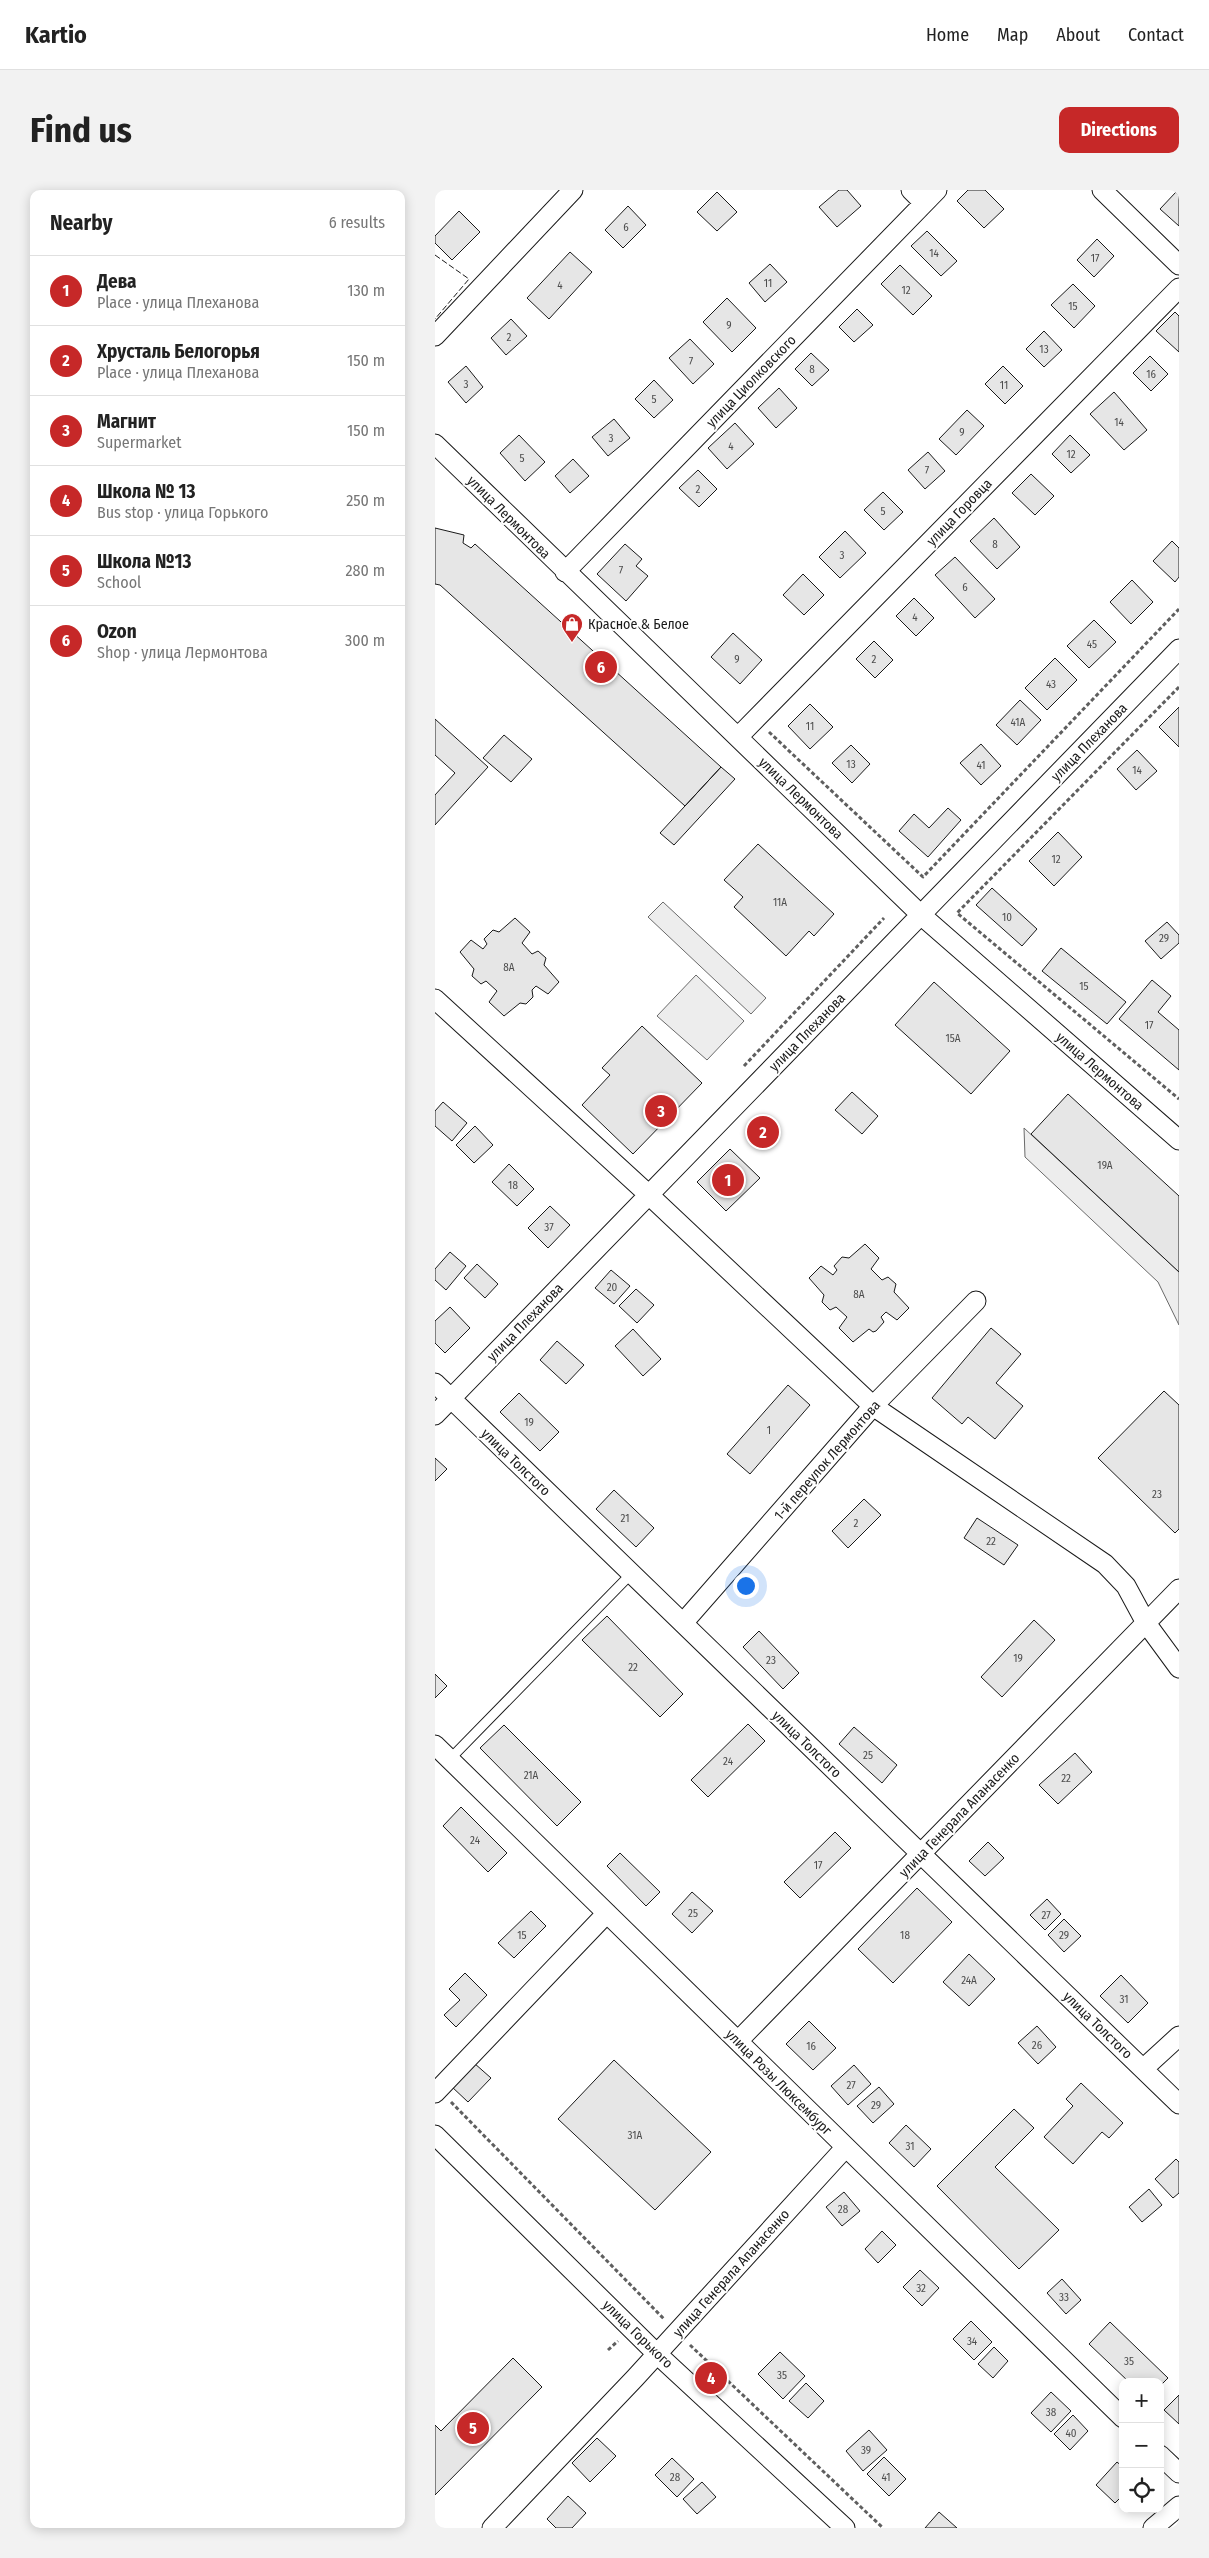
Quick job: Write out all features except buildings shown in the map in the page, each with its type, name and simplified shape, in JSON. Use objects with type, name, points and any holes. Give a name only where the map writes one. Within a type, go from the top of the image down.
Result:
[{"type":"street","points":[[435,336],[573,190]]},
{"type":"street","points":[[911,190],[931,197]]},
{"type":"street","points":[[1102,190],[1179,265]]},
{"type":"street","name":"улица Циолковского","points":[[565,572],[931,197]]},
{"type":"street","name":"улица Горовца","points":[[738,737],[1179,288]]},
{"type":"street","name":"улица Лермонтова","points":[[435,444],[921,916],[1179,1140]]},
{"type":"street","name":"улица Плеханова","points":[[435,1415],[1179,649]]},
{"type":"street","points":[[435,999],[649,1195],[873,1406],[1105,1564],[1126,1586],[1146,1623],[1179,1668]]},
{"type":"street","name":"1-й переулок Лермонтова","points":[[683,1623],[873,1406],[976,1301]]},
{"type":"street","name":"улица Толстого","points":[[435,1384],[1179,2104]]},
{"type":"street","name":"улица Генерала Апанасенко","points":[[738,2041],[1179,1589]]},
{"type":"street","name":"улица Розы Люксембург","points":[[435,1745],[1119,2414]]},
{"type":"street","points":[[437,2091],[607,1912]]},
{"type":"street","points":[[1143,2069],[1179,2036]]},
{"type":"street","name":"улица Горького","points":[[435,2135],[657,2354],[845,2528]]},
{"type":"street","name":"улица Генерала Апанасенко","points":[[492,2528],[657,2354],[845,2148]]},
{"type":"street","points":[[1164,2459],[1179,2473]]},
{"type":"street","points":[[1153,2528],[1179,2506]]},
{"type":"lane","points":[[450,1759],[631,1574]]},
{"type":"path","points":[[756,719],[923,877],[1179,609]]},
{"type":"path","points":[[1179,687],[957,913],[1179,1099]]},
{"type":"path","points":[[743,1067],[884,918]]},
{"type":"path","points":[[437,2091],[677,2332],[883,2528]]},
{"type":"shaded area","points":[[663,902],[766,998],[751,1014],[648,917]]},
{"type":"shaded area","points":[[696,975],[744,1021],[707,1060],[657,1016]]},
{"type":"shaded area","points":[[1024,1128],[1179,1272],[1179,1325],[1158,1282],[1025,1157]]},
{"type":"fence","points":[[435,255],[469,279],[435,319]]},
{"type":"place","name":"Красное & Белое","points":[[572,643]]},
{"type":"place","name":"Ozon","points":[[601,667]]},
{"type":"place","name":"Магнит","points":[[661,1111]]},
{"type":"place","name":"Хрусталь Белогорья","points":[[763,1132]]},
{"type":"place","name":"Дева","points":[[728,1180]]},
{"type":"place","name":"Школа № 13","points":[[711,2378]]},
{"type":"place","name":"Школа №13","points":[[473,2428]]}]
